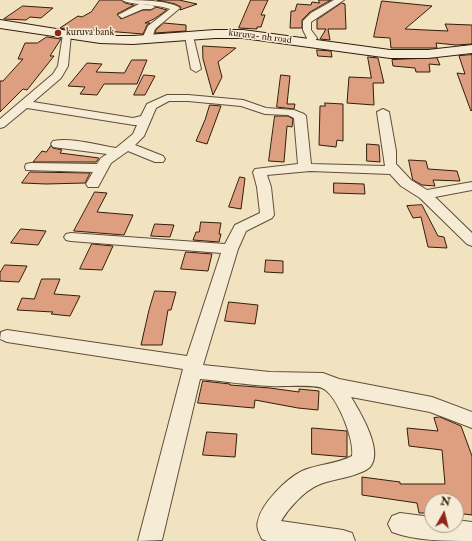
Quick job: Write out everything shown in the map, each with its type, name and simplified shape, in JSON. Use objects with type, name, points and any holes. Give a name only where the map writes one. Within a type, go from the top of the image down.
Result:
[{"type":"main road","name":"kuruva- nh road","points":[[0,24],[108,40],[147,39],[226,33],[390,54],[428,54],[472,50]]},
{"type":"street","points":[[126,0],[163,4],[176,8],[151,28],[147,39]]},
{"type":"street","points":[[122,15],[142,6],[155,7],[174,0]]},
{"type":"street","points":[[310,43],[312,38],[307,30],[307,22],[314,15],[340,0]]},
{"type":"street","points":[[0,125],[57,76],[63,66],[67,34]]},
{"type":"street","points":[[189,36],[196,69]]},
{"type":"street","points":[[92,184],[105,161],[123,149],[138,136],[151,106],[167,98],[243,102],[265,111],[290,112],[300,116],[305,168]]},
{"type":"street","points":[[25,104],[134,122],[146,118]]},
{"type":"street","points":[[383,112],[390,151],[390,164],[394,170],[406,183],[425,195],[472,241]]},
{"type":"street","points":[[57,144],[123,149],[159,159]]},
{"type":"street","points":[[31,168],[101,168]]},
{"type":"street","points":[[150,540],[193,368],[230,249],[240,228],[267,216],[264,187],[260,172],[276,169],[305,168],[394,170]]},
{"type":"street","points":[[425,195],[472,186]]},
{"type":"street","points":[[71,236],[230,249]]},
{"type":"street","points":[[7,336],[193,368],[270,379],[323,380],[335,386],[432,405],[472,420]]},
{"type":"street","points":[[335,386],[354,419],[364,448],[362,461],[353,467],[309,478],[274,511],[269,521],[270,531],[343,541]]},
{"type":"street","points":[[400,524],[472,533]]},
{"type":"building","points":[[100,0],[121,0],[125,3],[134,5],[117,14],[121,19],[143,10],[151,10],[156,7],[167,10],[145,23],[150,23],[147,25],[143,34],[92,30],[88,33],[60,28],[78,16],[82,17],[91,12]]},
{"type":"building","points":[[157,0],[179,0],[197,4],[180,10],[181,7],[175,4]]},
{"type":"building","points":[[251,0],[268,0],[261,15],[265,15],[261,27],[257,27],[257,29],[239,28]]},
{"type":"building","points":[[319,0],[331,0],[310,12],[302,20],[302,28],[290,28],[291,11],[295,11],[297,4],[311,5],[312,2],[319,3]]},
{"type":"building","points":[[382,1],[432,6],[405,29],[448,31],[445,24],[472,25],[472,44],[456,45],[436,43],[437,48],[391,48],[390,38],[374,37]]},
{"type":"building","points":[[342,3],[345,4],[346,29],[328,29],[330,40],[320,39],[326,29],[317,29],[317,20]]},
{"type":"building","points":[[23,6],[53,8],[41,18],[30,17],[26,20],[4,19]]},
{"type":"building","points":[[164,23],[186,25],[186,31],[155,33],[156,30]]},
{"type":"building","points":[[47,37],[61,39],[50,56],[54,56],[27,90],[23,89],[0,112],[0,81],[3,81],[23,59],[18,59],[25,43],[37,43]]},
{"type":"building","points":[[203,46],[236,48],[218,62],[222,77],[213,95],[203,59]]},
{"type":"building","points":[[317,50],[331,51],[332,57],[318,56]]},
{"type":"building","points":[[472,55],[471,111],[457,73],[465,74],[459,56]]},
{"type":"building","points":[[368,57],[378,58],[384,83],[373,83],[374,105],[347,103],[349,77],[371,78]]},
{"type":"building","points":[[437,58],[440,65],[429,64],[430,72],[416,72],[415,68],[393,66],[392,60]]},
{"type":"building","points":[[132,60],[147,60],[137,84],[104,84],[97,95],[80,94],[85,87],[68,86],[87,63],[102,64],[96,72],[124,73]]},
{"type":"building","points":[[144,75],[155,76],[145,95],[134,95]]},
{"type":"building","points":[[281,75],[290,76],[287,104],[295,104],[294,109],[277,107]]},
{"type":"building","points":[[325,103],[343,104],[343,141],[337,140],[336,147],[319,145],[320,106],[325,106]]},
{"type":"building","points":[[210,105],[221,106],[207,144],[196,141]]},
{"type":"building","points":[[275,116],[288,116],[293,119],[292,127],[287,126],[284,162],[269,161]]},
{"type":"building","points":[[367,144],[379,145],[380,162],[367,161]]},
{"type":"building","points":[[51,146],[62,150],[60,153],[99,158],[96,162],[33,162],[42,151],[46,152]]},
{"type":"building","points":[[409,160],[426,161],[428,169],[457,171],[460,181],[433,180],[435,186],[422,185],[413,180]]},
{"type":"building","points":[[30,172],[90,173],[85,183],[22,183]]},
{"type":"building","points":[[240,177],[245,178],[241,209],[229,207]]},
{"type":"building","points":[[334,183],[364,184],[365,194],[334,193]]},
{"type":"building","points":[[95,192],[107,193],[97,212],[133,215],[124,235],[74,231]]},
{"type":"building","points":[[422,205],[438,236],[444,237],[447,248],[428,247],[421,217],[413,218],[407,206]]},
{"type":"building","points":[[201,222],[221,223],[219,242],[193,240],[196,232],[199,232]]},
{"type":"building","points":[[155,224],[174,225],[170,237],[151,236]]},
{"type":"building","points":[[21,229],[46,231],[38,245],[11,243]]},
{"type":"building","points":[[92,244],[113,246],[102,270],[80,269]]},
{"type":"building","points":[[186,252],[212,254],[208,271],[181,269]]},
{"type":"building","points":[[266,260],[283,261],[283,273],[265,272]]},
{"type":"building","points":[[5,265],[27,266],[19,282],[0,281],[0,273]]},
{"type":"building","points":[[42,279],[60,279],[54,294],[80,296],[70,316],[51,314],[53,312],[17,310],[22,298],[34,299]]},
{"type":"building","points":[[155,291],[176,292],[171,310],[168,310],[162,345],[141,345],[149,310]]},
{"type":"building","points":[[229,302],[258,305],[255,324],[225,321]]},
{"type":"building","points":[[203,381],[299,392],[299,389],[319,391],[318,410],[255,400],[254,408],[198,403]]},
{"type":"building","points":[[440,417],[461,426],[472,456],[472,515],[464,514],[464,493],[424,493],[424,513],[419,513],[417,503],[362,495],[362,477],[400,482],[400,484],[445,484],[442,450],[409,446],[407,428],[438,431],[434,418]]},
{"type":"building","points":[[312,428],[347,431],[347,457],[312,454]]},
{"type":"building","points":[[207,432],[237,434],[235,457],[203,455]]},
{"type":"place","name":"kuruva bank","points":[[58,33]]}]
